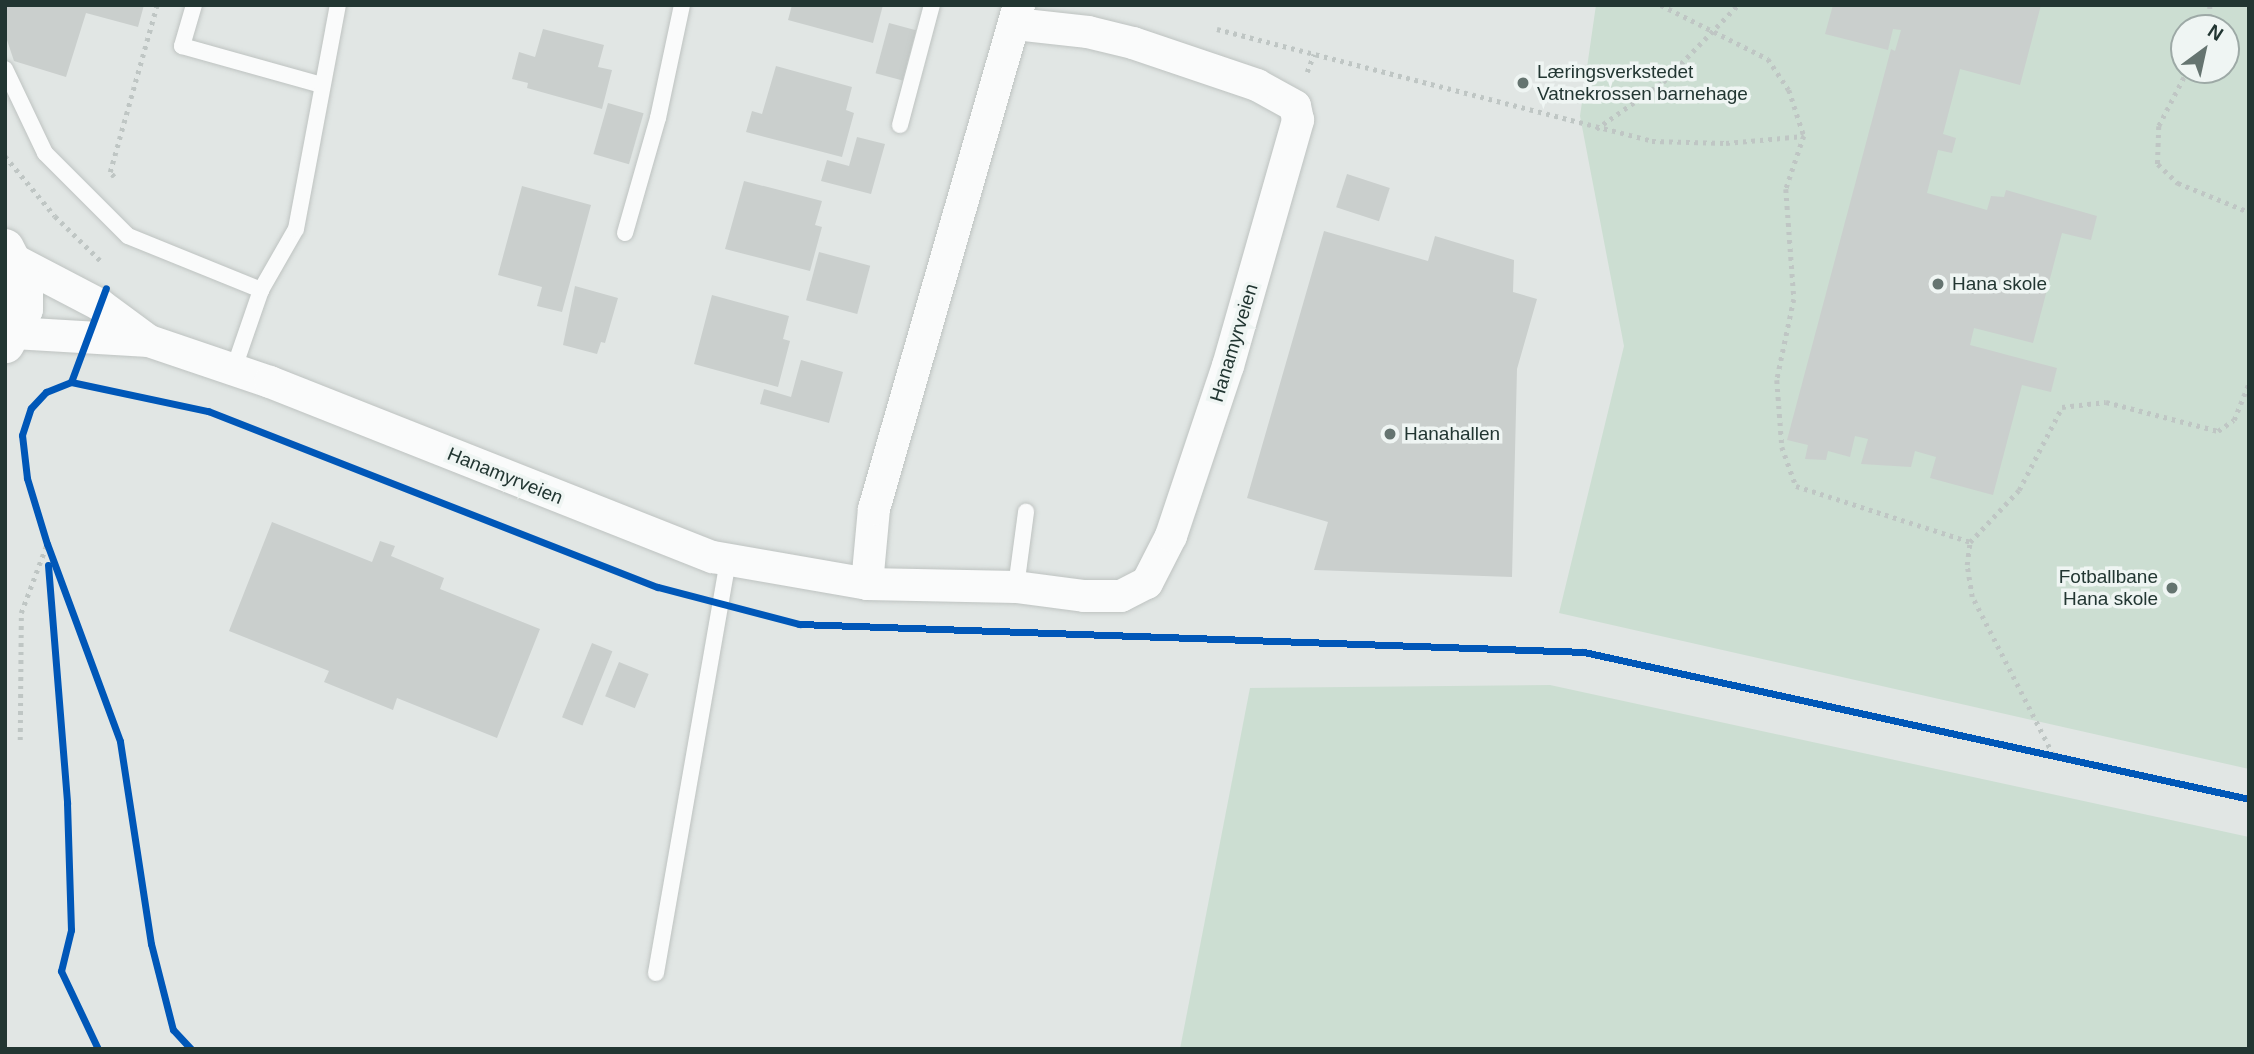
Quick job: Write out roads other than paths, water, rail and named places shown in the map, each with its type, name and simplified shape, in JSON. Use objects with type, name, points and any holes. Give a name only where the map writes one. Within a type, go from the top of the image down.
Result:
[{"type":"main road","points":[[10,255],[24,285],[24,309],[10,338]]},
{"type":"street","name":"Hanamyrveien","points":[[10,255],[100,305],[149,341],[233,371],[677,545],[728,561],[867,584],[1016,587],[1084,596],[1121,596],[1146,583],[1162,558],[1228,366],[1298,120],[1295,106],[1257,85],[1122,40],[1017,15],[874,509],[867,584]]},
{"type":"street","name":"Hanamyrveien","points":[[10,338],[149,341]]},
{"type":"lane","points":[[194,5],[182,46],[322,85]]},
{"type":"lane","points":[[233,371],[261,290],[296,229],[338,5]]},
{"type":"lane","points":[[625,233],[658,118],[681,5]]},
{"type":"lane","points":[[900,125],[932,5]]},
{"type":"lane","points":[[5,69],[45,153],[128,236],[261,290]]},
{"type":"lane","points":[[1016,587],[1026,512]]},
{"type":"lane","points":[[656,973],[728,561]]},
{"type":"place","name":"Læringsverkstedet Vatnekrossen barnehage","points":[[1523,83]]},
{"type":"place","name":"Hana skole","points":[[1938,284]]},
{"type":"place","name":"Hanahallen","points":[[1390,434]]},
{"type":"place","name":"Fotballbane Hana skole","points":[[2172,588]]}]
